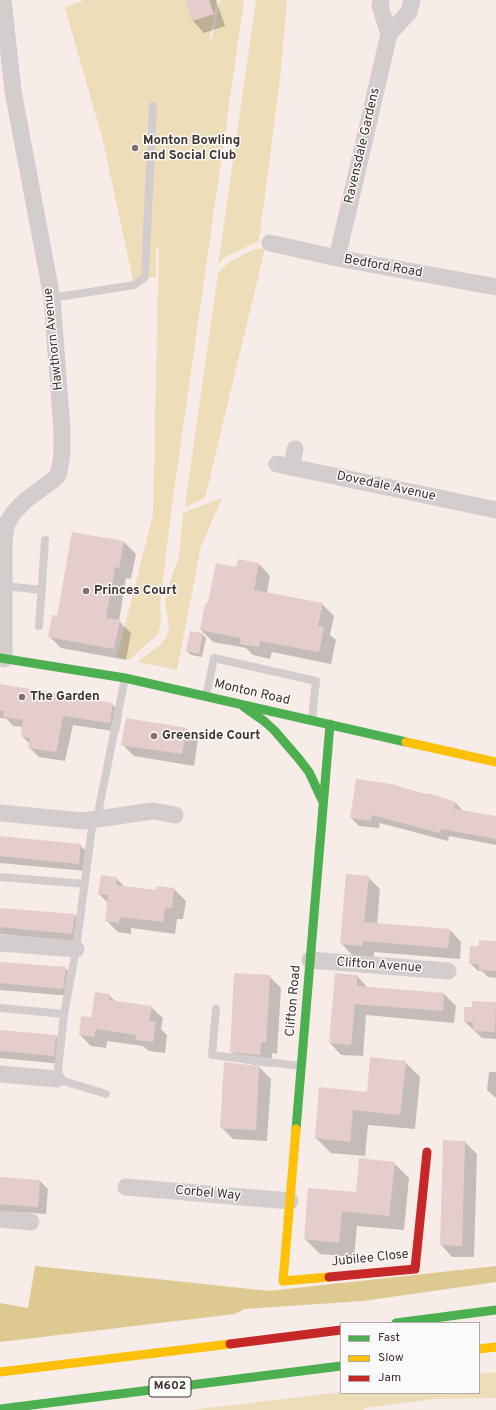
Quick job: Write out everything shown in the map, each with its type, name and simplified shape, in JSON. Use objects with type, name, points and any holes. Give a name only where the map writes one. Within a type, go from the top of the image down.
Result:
[{"type":"main road","name":"Monton Road","points":[[2,658],[125,678],[496,762]]},
{"type":"main road","points":[[236,702],[264,721],[287,745],[309,772],[324,803]]},
{"type":"main road","name":"Clifton Road","points":[[283,1281],[330,724]]},
{"type":"main road","name":"Jubilee Close","points":[[283,1281],[415,1269],[427,1152]]},
{"type":"main road","points":[[404,1322],[496,1310]]},
{"type":"main road","points":[[0,1372],[340,1330]]},
{"type":"main road","points":[[480,1349],[496,1347]]},
{"type":"main road","name":"M602","points":[[0,1409],[340,1366]]},
{"type":"street","name":"Hawthorn Avenue","points":[[2,658],[5,533],[9,519],[14,512],[26,500],[58,475],[60,467],[62,431],[52,298],[13,91],[3,0]]},
{"type":"street","points":[[381,0],[380,6],[389,34]]},
{"type":"street","name":"Ravensdale Gardens","points":[[337,258],[389,34],[409,12],[412,0]]},
{"type":"street","name":"Bedford Road","points":[[270,243],[337,258],[496,287]]},
{"type":"street","name":"Dovedale Avenue","points":[[296,449],[285,466],[496,510]]},
{"type":"street","points":[[0,813],[83,821],[153,812],[175,815]]},
{"type":"street","points":[[0,943],[76,949]]},
{"type":"street","name":"Clifton Avenue","points":[[310,960],[448,971]]},
{"type":"street","points":[[0,1074],[57,1078]]},
{"type":"street","name":"Corbel Way","points":[[126,1187],[290,1201]]},
{"type":"street","points":[[0,1219],[31,1222]]},
{"type":"lane","points":[[52,298],[134,286],[144,278],[146,274],[153,106]]},
{"type":"lane","points":[[39,626],[45,540]]},
{"type":"lane","points":[[3,580],[42,590]]},
{"type":"lane","points":[[206,696],[214,658],[316,680],[312,720]]},
{"type":"lane","points":[[106,1094],[57,1078],[64,1014],[76,949],[85,884],[125,678]]},
{"type":"lane","points":[[0,877],[85,884]]},
{"type":"lane","points":[[0,1008],[64,1014]]},
{"type":"lane","points":[[216,1009],[212,1055],[301,1066]]},
{"type":"shaded area","points":[[84,0],[217,0],[209,43],[213,35],[220,0],[244,0],[171,512],[160,605],[161,622],[158,634],[129,660],[117,657],[153,514],[159,245],[156,251],[156,277],[133,280],[102,137],[65,8]]},
{"type":"shaded area","points":[[256,0],[287,0],[280,79],[259,241],[225,257],[218,265]]},
{"type":"shaded area","points":[[265,248],[205,498],[185,507],[218,273],[228,263],[252,250]]},
{"type":"shaded area","points":[[222,498],[201,546],[177,670],[138,662],[160,645],[167,636],[169,627],[165,601],[172,575],[179,558],[183,513]]},
{"type":"shaded area","points":[[35,1266],[269,1291],[496,1266],[496,1282],[363,1301],[244,1309],[235,1314],[0,1342],[0,1303],[28,1308]]},
{"type":"shaded area","points":[[496,1372],[496,1398],[437,1399],[364,1408],[364,1410],[191,1410],[340,1392],[340,1394],[480,1394],[480,1374]]},
{"type":"building","points":[[185,0],[209,0],[214,14],[192,21]]},
{"type":"building","name":"Princes Court","points":[[72,532],[124,541],[119,568],[115,567],[106,618],[120,620],[114,649],[48,637],[52,615],[57,616]]},
{"type":"building","points":[[238,559],[259,563],[254,590],[323,603],[318,626],[324,627],[319,652],[260,641],[259,647],[240,644],[241,638],[200,630],[205,604],[208,602],[216,563],[236,567]]},
{"type":"building","points":[[190,631],[203,633],[199,654],[186,651]]},
{"type":"building","points":[[0,684],[113,703],[110,723],[63,716],[56,752],[28,748],[30,738],[21,736],[23,720],[3,717],[4,711],[0,710]]},
{"type":"building","name":"Greenside Court","points":[[126,718],[187,728],[182,754],[121,745]]},
{"type":"building","points":[[356,779],[392,784],[427,795],[428,793],[456,802],[454,809],[496,816],[496,839],[441,829],[440,833],[372,815],[371,821],[350,818]]},
{"type":"building","points":[[0,836],[81,844],[79,864],[0,856]]},
{"type":"building","points":[[346,874],[369,876],[364,922],[450,929],[448,948],[363,941],[362,946],[340,944]]},
{"type":"building","points":[[101,875],[117,877],[116,885],[156,890],[157,886],[174,888],[172,908],[165,907],[163,922],[120,917],[119,923],[105,921],[108,895],[98,894]]},
{"type":"building","points":[[0,908],[75,914],[72,934],[0,927]]},
{"type":"building","points":[[479,940],[496,941],[496,971],[479,970],[479,964],[469,964],[470,946],[479,946]]},
{"type":"building","points":[[0,962],[66,967],[63,989],[0,983]]},
{"type":"building","points":[[234,973],[270,975],[266,1042],[261,1042],[260,1055],[230,1052]]},
{"type":"building","points":[[335,973],[357,975],[357,986],[444,993],[443,1011],[355,1004],[351,1045],[329,1043]]},
{"type":"building","points":[[95,992],[110,994],[109,1000],[152,1006],[149,1021],[156,1022],[153,1042],[136,1040],[136,1035],[96,1029],[94,1037],[79,1035],[81,1016],[91,1017]]},
{"type":"building","points":[[472,1001],[496,1002],[495,1032],[473,1031],[473,1022],[464,1022],[464,1007],[472,1007]]},
{"type":"building","points":[[0,1030],[56,1035],[54,1056],[0,1051]]},
{"type":"building","points":[[370,1057],[406,1061],[400,1115],[353,1110],[350,1142],[315,1138],[319,1087],[367,1092]]},
{"type":"building","points":[[224,1062],[259,1066],[256,1130],[220,1128]]},
{"type":"building","points":[[443,1140],[465,1141],[462,1246],[440,1245]]},
{"type":"building","points":[[359,1158],[395,1162],[389,1216],[342,1211],[339,1243],[304,1239],[308,1188],[356,1192]]},
{"type":"building","points":[[0,1177],[40,1180],[38,1207],[0,1204]]},
{"type":"traffic: fast","points":[[0,658],[125,678],[406,742]]},
{"type":"traffic: fast","points":[[244,707],[274,730],[299,759],[309,772],[323,802]]},
{"type":"traffic: fast","points":[[296,1129],[330,724]]},
{"type":"traffic: fast","points":[[404,1322],[496,1310]]},
{"type":"traffic: fast","points":[[0,1409],[340,1366]]},
{"type":"traffic: slow","points":[[406,742],[496,762]]},
{"type":"traffic: slow","points":[[296,1129],[283,1281],[329,1277]]},
{"type":"traffic: slow","points":[[0,1372],[230,1344]]},
{"type":"traffic: slow","points":[[480,1349],[496,1347]]},
{"type":"traffic: jam","points":[[329,1277],[415,1269],[427,1152]]},
{"type":"traffic: jam","points":[[230,1344],[340,1330]]},
{"type":"place","name":"Monton Bowling and Social Club","points":[[135,148]]},
{"type":"place","name":"Princes Court","points":[[86,591]]},
{"type":"place","name":"The Garden","points":[[22,697]]},
{"type":"place","name":"Greenside Court","points":[[154,736]]}]
